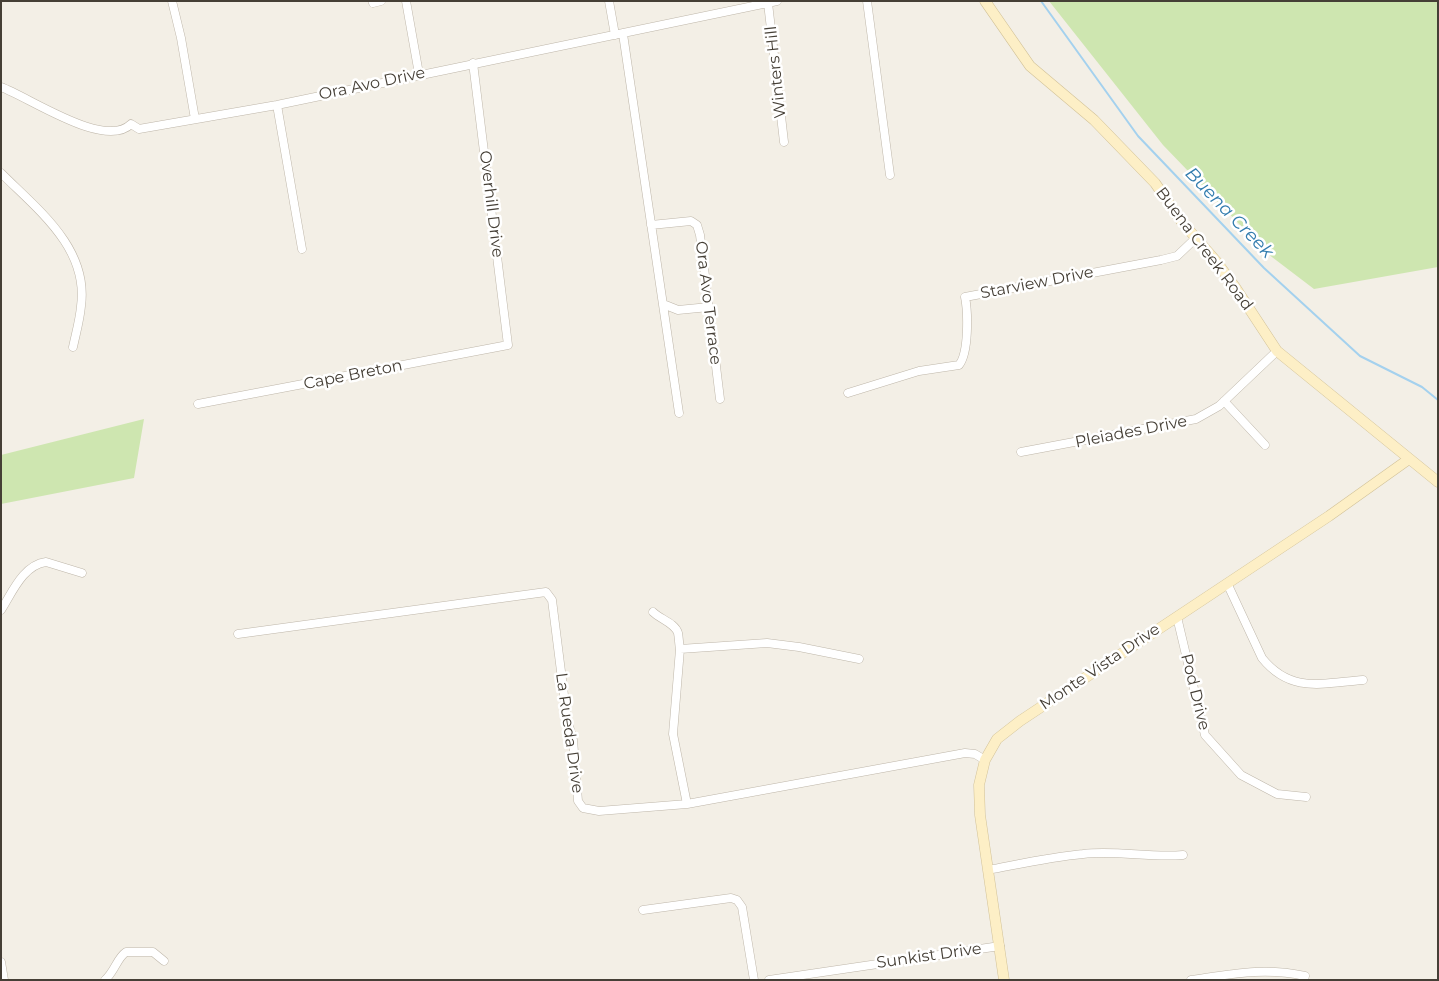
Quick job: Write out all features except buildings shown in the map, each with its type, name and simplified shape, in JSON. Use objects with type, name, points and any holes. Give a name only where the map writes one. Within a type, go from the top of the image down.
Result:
[{"type":"main road","name":"Buena Creek Road","points":[[985,1],[1030,66],[1094,120],[1155,183],[1182,222],[1235,287],[1277,351],[1438,482]]},
{"type":"main road","name":"Monte Vista Drive","points":[[1004,980],[980,815],[979,785],[985,760],[997,739],[1020,721],[1329,516],[1408,459]]},
{"type":"street","points":[[172,1],[181,38],[195,120]]},
{"type":"street","points":[[406,1],[419,74]]},
{"type":"street","points":[[609,1],[615,35]]},
{"type":"street","points":[[867,1],[890,175]]},
{"type":"street","points":[[679,413],[623,34],[766,2]]},
{"type":"street","name":"Winters Hill","points":[[766,2],[784,142]]},
{"type":"street","name":"Ora Avo Drive","points":[[1,87],[21,94],[75,123],[114,132],[127,128],[131,124],[139,129],[195,120],[623,34]]},
{"type":"street","name":"Overhill Drive","points":[[473,63],[508,345]]},
{"type":"street","points":[[276,104],[302,249]]},
{"type":"street","points":[[1,172],[54,225],[74,256],[80,276],[82,304],[73,347]]},
{"type":"street","name":"Ora Avo Terrace","points":[[651,225],[691,221],[697,225],[700,235],[720,399]]},
{"type":"street","name":"Starview Drive","points":[[848,393],[920,371],[959,365],[964,360],[966,338],[968,310],[965,297],[1177,256],[1196,238]]},
{"type":"street","points":[[663,304],[678,310],[709,307]]},
{"type":"street","name":"Cape Breton","points":[[198,404],[508,345]]},
{"type":"street","name":"Pleiades Drive","points":[[1021,452],[1184,423],[1206,414],[1224,401],[1277,351]]},
{"type":"street","points":[[1224,401],[1266,445]]},
{"type":"street","points":[[1,610],[28,569],[40,563],[46,562],[82,573]]},
{"type":"street","points":[[1227,583],[1262,658],[1270,669],[1284,679],[1308,685],[1363,680]]},
{"type":"street","name":"La Rueda Drive","points":[[238,634],[546,592],[552,600],[567,719],[573,740],[580,805],[583,808],[599,811],[687,804],[965,753],[975,754],[985,760]]},
{"type":"street","points":[[653,612],[678,632],[680,650],[673,734],[687,804]]},
{"type":"street","name":"Pod Drive","points":[[1177,617],[1205,735],[1241,776],[1277,794],[1306,797]]},
{"type":"street","points":[[680,650],[767,643],[852,656],[859,659]]},
{"type":"street","points":[[988,870],[1084,854],[1136,853],[1169,856],[1183,855]]},
{"type":"street","points":[[643,910],[731,898],[736,900],[742,907],[754,980]]},
{"type":"street","name":"Sunkist Drive","points":[[769,980],[1000,946]]},
{"type":"street","points":[[105,980],[126,952],[153,952],[164,961]]},
{"type":"street","points":[[1,962],[4,980]]},
{"type":"street","points":[[1191,980],[1257,971],[1284,972],[1305,976]]},
{"type":"green space","points":[[1049,1],[1438,1],[1438,267],[1314,289],[1268,254],[1163,145]]},
{"type":"green space","points":[[144,419],[134,478],[1,504],[1,455]]},
{"type":"waterway","name":"Buena Creek","points":[[1041,1],[1138,136],[1264,268],[1360,356],[1422,387],[1438,400]]}]
